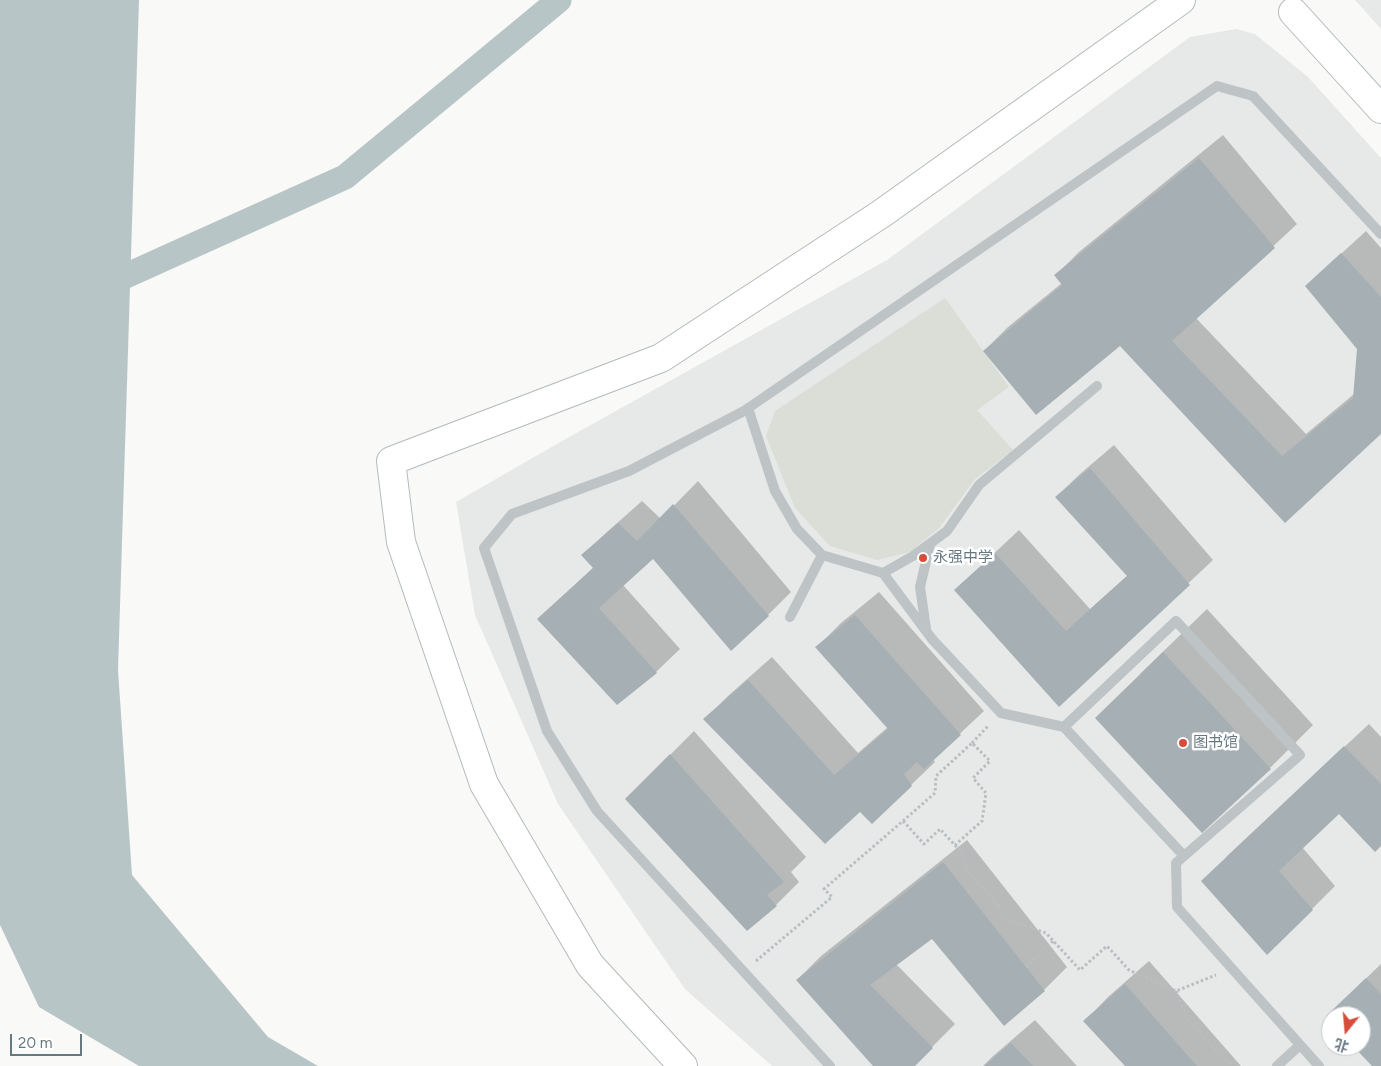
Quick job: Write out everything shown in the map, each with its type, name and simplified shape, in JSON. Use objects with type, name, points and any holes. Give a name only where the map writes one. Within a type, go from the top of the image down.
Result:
[{"type":"street","points":[[683,1066],[590,965],[484,784],[402,542],[391,461],[662,358],[881,214],[1181,0]]},
{"type":"street","points":[[1293,12],[1381,109]]},
{"type":"lane","points":[[830,1066],[597,811],[547,731],[484,548],[512,514],[629,471],[748,408],[1217,86],[1253,96],[1381,234]]},
{"type":"lane","points":[[883,573],[930,544],[947,531],[979,485],[1097,386]]},
{"type":"lane","points":[[748,408],[775,490],[797,528],[822,555],[883,573],[927,632],[1001,713],[1064,727],[1184,856]]},
{"type":"lane","points":[[927,632],[920,587],[930,544]]},
{"type":"lane","points":[[790,617],[822,555]]},
{"type":"lane","points":[[1064,727],[1176,621],[1300,755],[1176,863],[1177,907],[1319,1066]]},
{"type":"lane","points":[[1277,1066],[1300,1045]]},
{"type":"path","points":[[744,972],[832,897],[824,889],[935,793],[936,776],[1001,713]]},
{"type":"path","points":[[956,845],[982,821],[986,793],[973,778],[990,761],[972,743]]},
{"type":"path","points":[[902,821],[924,844],[940,829],[964,855],[967,870],[1013,922],[1046,933],[1080,970],[1107,946],[1128,970],[1176,991],[1187,1018],[1210,1045],[1233,1066]]},
{"type":"path","points":[[1026,967],[1053,941]]},
{"type":"path","points":[[1176,991],[1232,968]]},
{"type":"shaded area","points":[[0,0],[139,0],[118,670],[132,875],[268,1037],[318,1066],[139,1066],[39,1007],[0,925]]},
{"type":"shaded area","points":[[1355,0],[1381,0],[1381,29]]},
{"type":"shaded area","name":"永强中学","points":[[1236,29],[1255,34],[1308,77],[1381,158],[1381,1066],[772,1066],[685,989],[558,804],[475,615],[456,502],[887,260],[1190,37]]},
{"type":"shaded area","points":[[945,298],[1009,387],[977,410],[1013,450],[975,479],[939,528],[910,552],[877,560],[830,546],[795,508],[766,436],[775,411]]},
{"type":"building","points":[[1199,158],[1275,248],[1172,341],[1282,456],[1353,398],[1357,349],[1305,286],[1341,253],[1381,297],[1381,434],[1285,523],[1120,346],[1036,415],[983,351],[1062,285],[1054,275]]},
{"type":"building","points":[[1090,468],[1190,585],[1059,707],[954,590],[995,553],[1066,631],[1127,576],[1055,497]]},
{"type":"building","points":[[673,504],[769,616],[731,651],[653,559],[599,608],[657,673],[617,705],[537,619],[593,568],[581,555],[618,523],[637,541]]},
{"type":"building","points":[[855,615],[961,735],[924,769],[917,762],[904,774],[912,786],[872,824],[860,812],[825,844],[703,719],[748,680],[834,775],[888,729],[815,647]]},
{"type":"building","name":"图书馆","points":[[1163,652],[1271,769],[1202,833],[1095,718]]},
{"type":"building","points":[[1344,746],[1381,784],[1381,846],[1375,852],[1339,814],[1279,871],[1313,910],[1267,955],[1201,881]]},
{"type":"building","points":[[670,754],[784,882],[767,895],[777,906],[747,931],[625,799]]},
{"type":"building","points":[[943,862],[1045,991],[1004,1026],[932,939],[870,985],[933,1048],[915,1066],[873,1066],[796,980]]},
{"type":"building","points":[[1366,978],[1381,994],[1381,1066],[1372,1066],[1362,1056],[1371,1056],[1371,1006],[1337,1006]]},
{"type":"building","points":[[1125,984],[1197,1066],[1125,1066],[1083,1021]]},
{"type":"building","points":[[1011,1043],[1033,1066],[984,1066]]},
{"type":"waterway","points":[[99,288],[345,177],[559,0]]},
{"type":"place","name":"永强中学","points":[[923,558]]},
{"type":"place","name":"图书馆","points":[[1183,743]]}]
